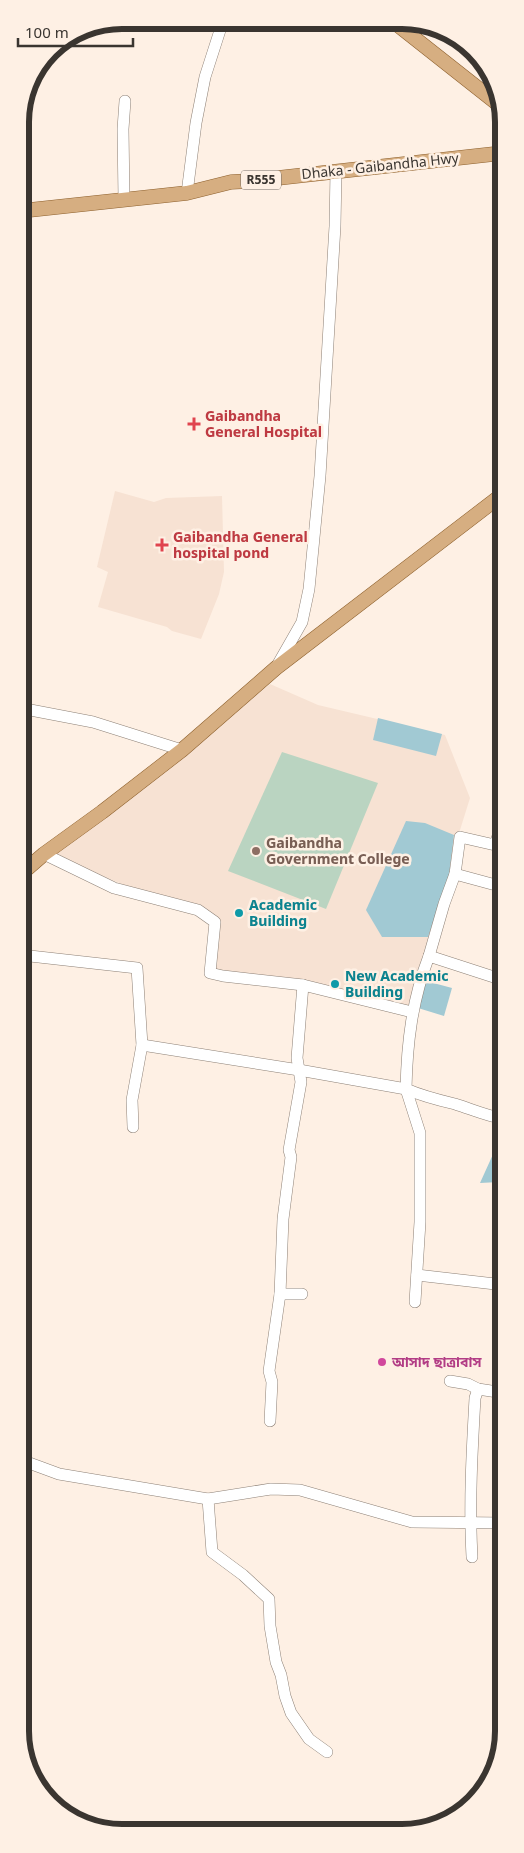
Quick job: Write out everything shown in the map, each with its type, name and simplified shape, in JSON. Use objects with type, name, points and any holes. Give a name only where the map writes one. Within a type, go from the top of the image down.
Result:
[{"type":"main road","points":[[403,29],[492,100]]},
{"type":"main road","name":"Dhaka - Gaibandha Hwy","points":[[29,209],[186,193],[231,182],[495,153]]},
{"type":"main road","points":[[29,865],[102,812],[182,750],[276,668],[495,500]]},
{"type":"street","points":[[186,193],[205,77],[220,29]]},
{"type":"street","points":[[124,199],[123,129],[125,101]]},
{"type":"street","points":[[276,668],[302,622],[309,589],[320,476],[335,226],[336,171]]},
{"type":"street","points":[[29,710],[93,722],[182,750]]},
{"type":"street","points":[[415,1302],[420,1222],[420,1133],[406,1089],[407,1052],[412,1012],[444,904],[455,874],[460,837],[495,845]]},
{"type":"street","points":[[44,854],[114,888],[198,910],[215,922],[210,972],[223,976],[303,986],[412,1012]]},
{"type":"street","points":[[455,874],[495,885]]},
{"type":"street","points":[[29,956],[137,968],[142,1045],[132,1100],[133,1126]]},
{"type":"street","points":[[429,956],[495,977]]},
{"type":"street","points":[[270,1421],[272,1382],[269,1371],[280,1294],[282,1219],[291,1157],[289,1150],[301,1082],[297,1058],[303,986]]},
{"type":"street","points":[[142,1045],[406,1089],[418,1095],[495,1117]]},
{"type":"street","points":[[417,1275],[495,1285]]},
{"type":"street","points":[[280,1294],[302,1294]]},
{"type":"street","points":[[450,1381],[495,1392]]},
{"type":"street","points":[[472,1557],[470,1522],[471,1463],[475,1398],[478,1389]]},
{"type":"street","points":[[29,1463],[59,1474],[208,1498],[271,1489],[300,1490],[412,1522],[495,1523]]},
{"type":"street","points":[[208,1498],[212,1552],[243,1575],[269,1599],[270,1626],[276,1662],[291,1713],[309,1739],[327,1752]]},
{"type":"shaded area","name":"Gaibandha General hospital pond","points":[[115,491],[154,502],[166,498],[222,496],[224,572],[219,594],[201,639],[98,607],[108,572],[97,567]]},
{"type":"shaded area","name":"Gaibandha Government College","points":[[270,684],[318,705],[445,735],[470,798],[455,846],[411,1011],[211,972],[215,922],[51,855],[184,754]]},
{"type":"green space","points":[[282,752],[378,783],[326,909],[228,871]]},
{"type":"water","points":[[378,718],[442,734],[436,756],[373,740]]},
{"type":"water","points":[[406,821],[425,823],[454,835],[449,876],[428,937],[382,937],[366,910]]},
{"type":"water","points":[[426,981],[452,988],[444,1016],[418,1008]]},
{"type":"water","points":[[495,1150],[495,1182],[480,1183]]},
{"type":"place","name":"Gaibandha General Hospital","points":[[194,424]]},
{"type":"place","name":"Gaibandha General hospital pond","points":[[162,545]]},
{"type":"place","name":"Gaibandha Government College","points":[[256,851]]},
{"type":"place","name":"Academic Building","points":[[239,913]]},
{"type":"place","name":"New Academic Building","points":[[335,984]]},
{"type":"place","name":"আসাদ ছাত্রাবাস","points":[[382,1362]]}]
